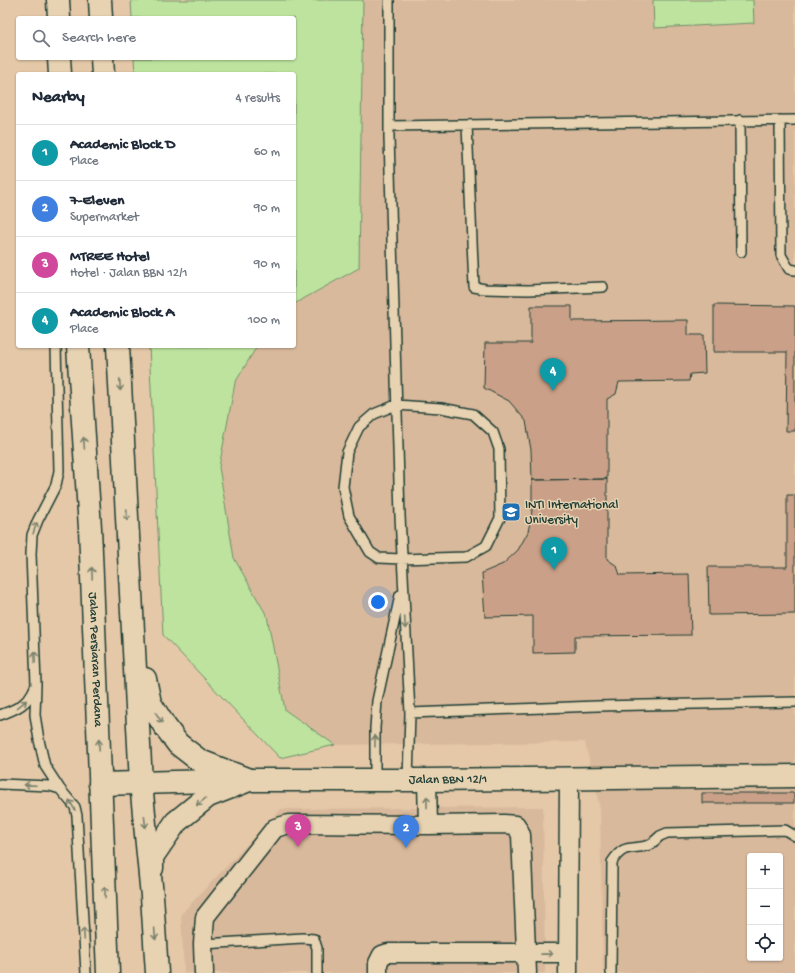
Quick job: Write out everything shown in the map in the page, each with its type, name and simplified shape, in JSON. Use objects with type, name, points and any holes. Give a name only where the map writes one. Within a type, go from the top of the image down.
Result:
[{"type":"main road","points":[[58,0],[59,16]]},
{"type":"main road","points":[[100,0],[101,16]]},
{"type":"main road","points":[[59,60],[60,72]]},
{"type":"main road","points":[[102,60],[103,72]]},
{"type":"main road","name":"Jalan Persiaran Perdana","points":[[78,348],[90,528],[108,973]]},
{"type":"main road","points":[[118,348],[134,627],[141,783],[152,896],[157,973]]},
{"type":"main road","points":[[134,627],[150,703],[178,744],[200,761],[249,780]]},
{"type":"main road","name":"Jalan BBN 12/1","points":[[100,784],[249,780],[417,780],[795,776]]},
{"type":"main road","points":[[152,896],[152,857],[176,822],[208,796],[249,780]]},
{"type":"street","points":[[568,973],[569,778]]},
{"type":"street","points":[[417,780],[428,825]]},
{"type":"street","points":[[204,973],[203,944],[206,916],[275,828],[289,824],[516,825],[521,835],[527,973]]},
{"type":"street","points":[[378,973],[378,963],[382,955],[388,953],[568,954]]},
{"type":"lane","points":[[389,0],[389,126],[401,559],[410,713],[417,780]]},
{"type":"lane","points":[[740,120],[741,252]]},
{"type":"lane","points":[[780,120],[781,255],[789,269],[795,270]]},
{"type":"lane","points":[[389,126],[795,120]]},
{"type":"lane","points":[[467,125],[474,286],[485,289],[528,290],[603,288]]},
{"type":"lane","points":[[56,348],[59,471],[56,484],[32,535],[31,554],[36,684],[35,715],[45,766],[60,790],[75,807],[77,816],[86,973]]},
{"type":"lane","points":[[396,405],[440,408],[473,414],[493,432],[498,449],[500,518],[486,546],[466,557],[401,559],[379,558],[370,552],[349,516],[343,486],[347,452],[359,427],[374,414],[396,405]]},
{"type":"lane","points":[[375,780],[375,728],[377,701],[402,584]]},
{"type":"lane","points":[[0,715],[12,711],[24,704],[31,696],[36,684]]},
{"type":"lane","points":[[410,713],[597,706],[795,702]]},
{"type":"lane","points":[[0,784],[50,786],[60,790]]},
{"type":"lane","points":[[611,973],[612,862],[618,853],[625,848],[650,845],[660,836],[667,833],[785,830],[795,836]]},
{"type":"lane","points":[[203,944],[304,938],[314,939],[317,948],[317,973]]},
{"type":"shaded area","name":"INTI International University","points":[[363,0],[795,0],[795,973],[603,973],[600,809],[585,742],[335,745],[285,710],[267,616],[234,558],[219,467],[235,383],[256,348],[296,348],[296,303],[359,268]]},
{"type":"shaded area","points":[[543,807],[545,973],[184,973],[181,914],[281,809]]},
{"type":"green space","points":[[131,0],[363,0],[359,268],[296,303],[296,72],[135,72],[134,60],[296,60],[296,16],[132,16]]},
{"type":"green space","points":[[653,0],[753,0],[754,23],[654,28]]},
{"type":"green space","points":[[149,348],[256,348],[235,383],[219,467],[234,558],[267,616],[285,710],[335,745],[280,758],[163,635]]},
{"type":"building","points":[[714,305],[795,306],[795,431],[786,431],[787,352],[714,352]]},
{"type":"building","points":[[531,306],[572,306],[572,321],[688,320],[688,335],[704,335],[705,373],[690,374],[689,381],[619,382],[616,394],[607,399],[607,479],[532,480],[531,450],[526,421],[509,401],[484,388],[485,343],[531,343]]},
{"type":"building","points":[[607,479],[607,559],[617,566],[620,575],[689,574],[691,635],[575,636],[575,652],[533,653],[533,616],[485,617],[482,573],[503,564],[518,550],[528,532],[532,511],[532,480]]},
{"type":"building","points":[[787,495],[795,495],[795,614],[709,615],[708,567],[787,567]]},
{"type":"building","points":[[702,793],[794,793],[794,803],[702,803]]},
{"type":"place","name":"Academic Block A","points":[[553,391]]},
{"type":"place","name":"INTI International University","points":[[511,512]]},
{"type":"place","name":"Academic Block D","points":[[554,570]]},
{"type":"place","name":"MTREE Hotel","points":[[298,847]]},
{"type":"place","name":"7-Eleven","points":[[406,848]]}]
